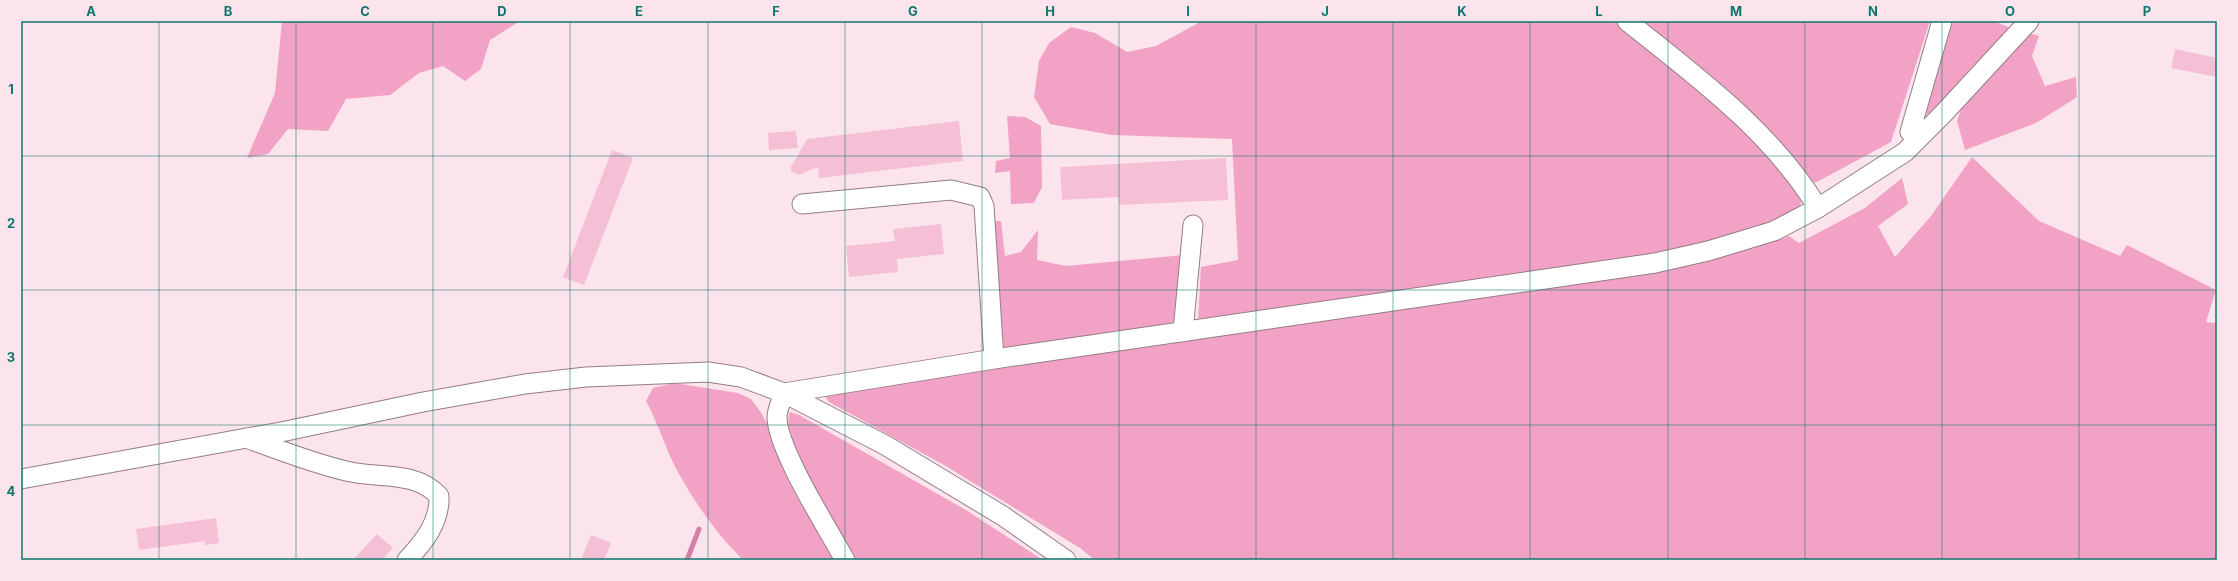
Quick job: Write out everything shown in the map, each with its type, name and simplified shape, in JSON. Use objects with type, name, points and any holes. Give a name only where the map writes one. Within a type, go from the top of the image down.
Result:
[{"type":"street","points":[[1627,21],[1754,126],[1784,160],[1818,208]]},
{"type":"street","points":[[1910,132],[1942,21]]},
{"type":"street","points":[[784,393],[994,359],[1655,263],[1708,252],[1774,231],[1818,208],[1905,152],[1943,114],[2029,21]]},
{"type":"street","points":[[802,204],[952,190],[980,197],[984,206],[994,359]]},
{"type":"street","points":[[1182,332],[1193,225]]},
{"type":"street","points":[[21,479],[246,438],[422,402],[525,384],[586,377],[708,372],[741,377],[784,393],[891,449],[1003,516],[1066,560]]},
{"type":"street","points":[[784,393],[777,415],[779,430],[789,456],[845,560]]},
{"type":"street","points":[[246,438],[298,457],[347,472],[411,478],[430,486],[439,496],[439,510],[434,525],[419,548],[407,560]]},
{"type":"shaded area","points":[[282,21],[520,21],[490,40],[481,69],[465,81],[443,66],[419,73],[390,95],[346,99],[328,131],[288,129],[268,154],[247,158],[275,93]]},
{"type":"shaded area","points":[[1202,21],[1614,21],[1752,132],[1798,182],[1802,200],[1797,213],[1787,219],[1652,257],[1198,321],[1201,267],[1238,260],[1232,139],[1112,135],[1050,124],[1034,97],[1039,61],[1049,43],[1071,27],[1095,33],[1127,52],[1156,46]]},
{"type":"shaded area","points":[[1640,21],[1930,21],[1891,142],[1815,183]]},
{"type":"shaded area","points":[[1946,21],[1994,21],[2010,28],[1960,80],[1947,99],[1929,116],[1922,109]]},
{"type":"shaded area","points":[[2028,33],[2039,36],[2032,56],[2045,86],[2076,77],[2077,97],[2036,123],[1965,150],[1957,121],[1963,103]]},
{"type":"shaded area","points":[[1007,116],[1025,117],[1041,126],[1042,187],[1034,203],[1011,204],[1010,171],[995,173],[996,161],[1010,158]]},
{"type":"shaded area","points":[[1972,157],[2039,221],[2120,256],[2127,245],[2216,290],[2206,322],[2217,323],[2217,560],[1095,560],[1080,548],[944,465],[829,402],[826,398],[827,393],[1777,240],[1789,236],[1799,243],[1865,208],[1902,178],[1908,204],[1878,226],[1895,257],[1931,216]]},
{"type":"shaded area","points":[[993,221],[1001,221],[1005,256],[1021,252],[1038,230],[1037,260],[1066,266],[1184,255],[1176,325],[1004,350]]},
{"type":"shaded area","points":[[674,383],[738,393],[751,399],[762,414],[836,560],[743,560],[708,519],[686,486],[674,465],[646,401],[653,388]]},
{"type":"shaded area","points":[[790,412],[799,415],[964,509],[1043,560],[856,560],[801,462],[793,441],[789,424]]},
{"type":"building","points":[[2175,49],[2217,58],[2217,77],[2171,68]]},
{"type":"building","points":[[959,121],[963,161],[819,178],[818,167],[799,175],[791,171],[791,167],[807,139]]},
{"type":"building","points":[[796,131],[798,148],[769,150],[768,133]]},
{"type":"building","points":[[612,150],[633,158],[584,285],[563,277]]},
{"type":"building","points":[[1226,158],[1228,200],[1119,205],[1119,197],[1062,200],[1060,167]]},
{"type":"building","points":[[941,224],[944,254],[897,259],[898,272],[849,277],[846,246],[895,241],[893,229]]},
{"type":"building","points":[[216,518],[219,543],[205,545],[205,541],[139,550],[136,529]]},
{"type":"building","points":[[377,534],[393,548],[382,560],[353,560]]},
{"type":"building","points":[[591,535],[611,543],[604,560],[581,560]]},
{"type":"waterway","points":[[687,560],[699,529]]}]
